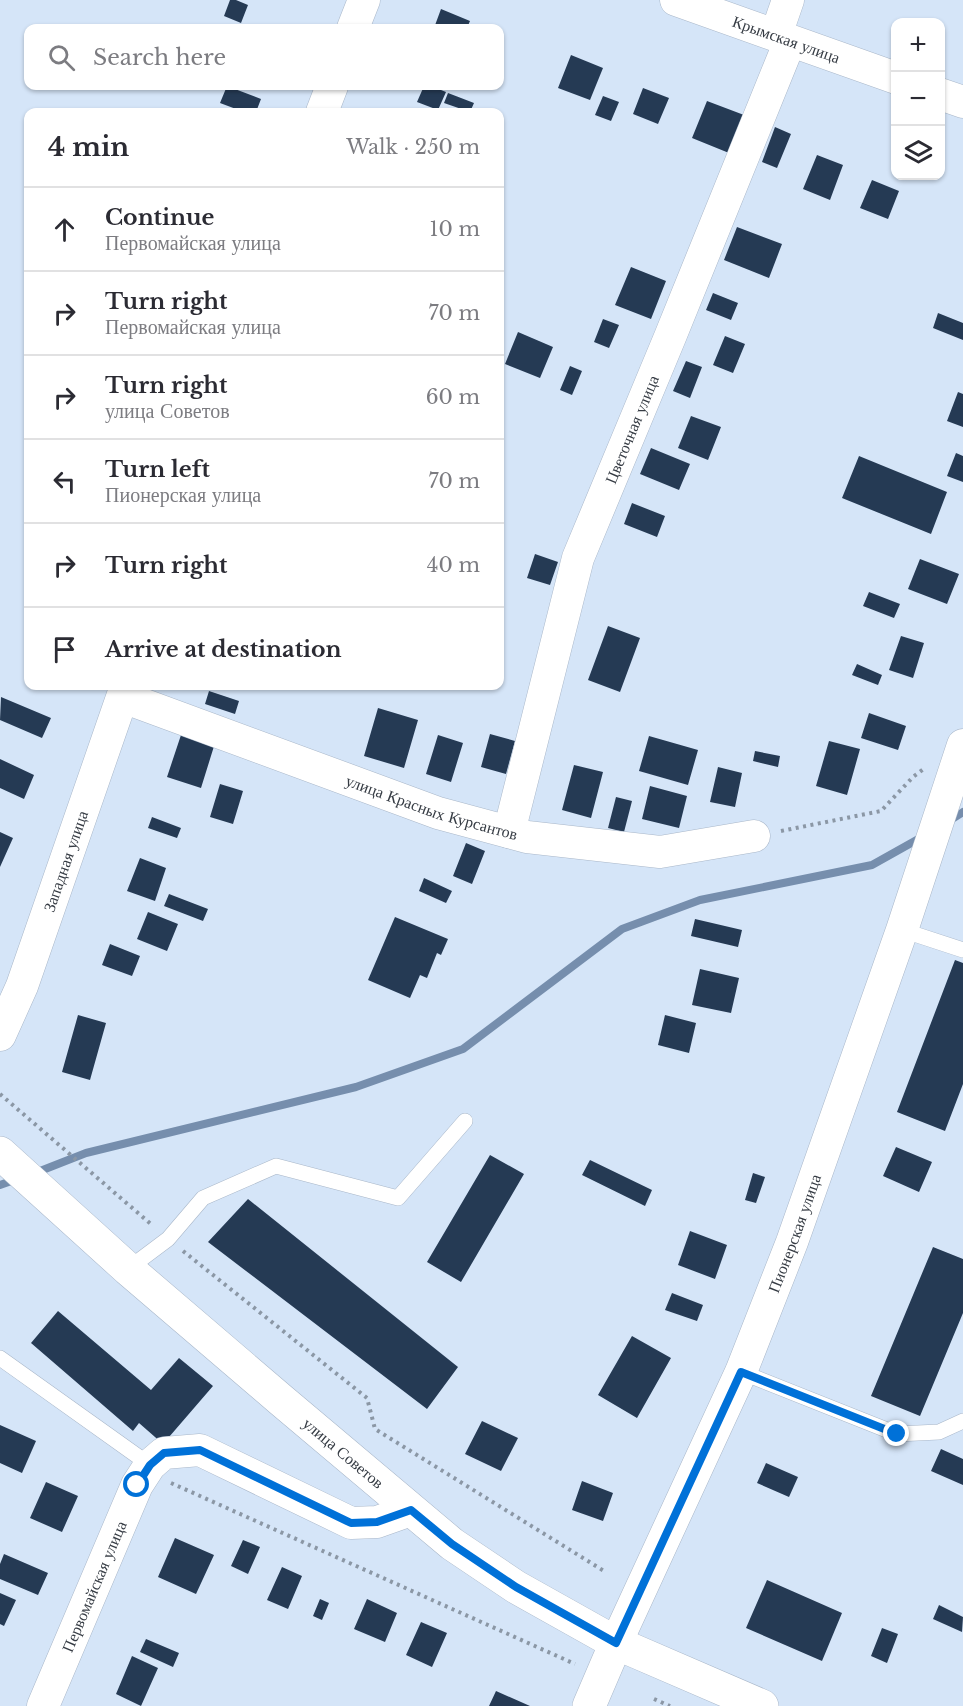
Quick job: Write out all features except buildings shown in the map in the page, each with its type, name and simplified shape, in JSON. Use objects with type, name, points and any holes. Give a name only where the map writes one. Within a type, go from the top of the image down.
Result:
[{"type":"main road","name":"улица Советов","points":[[0,1153],[128,1269],[452,1544],[516,1587],[616,1643],[762,1706]]},
{"type":"main road","name":"Пионерская улица","points":[[590,1706],[616,1643]]},
{"type":"street","points":[[355,24],[364,0]]},
{"type":"street","name":"Крымская улица","points":[[676,0],[891,76]]},
{"type":"street","name":"Цветочная улица","points":[[509,832],[578,558],[670,337],[783,38],[788,0]]},
{"type":"street","points":[[324,108],[330,90]]},
{"type":"street","points":[[945,96],[963,102]]},
{"type":"street","name":"улица Красных Курсантов","points":[[125,691],[438,813],[527,837],[660,852],[754,836]]},
{"type":"street","name":"Западная улица","points":[[0,1035],[22,986],[125,691]]},
{"type":"street","name":"Пионерская улица","points":[[616,1643],[741,1372],[792,1242],[902,930],[960,755]]},
{"type":"street","points":[[150,1465],[164,1453],[200,1450],[351,1523],[377,1522],[411,1510]]},
{"type":"street","name":"Первомайская улица","points":[[43,1706],[137,1485],[150,1465]]},
{"type":"lane","points":[[902,930],[963,950]]},
{"type":"lane","points":[[128,1269],[168,1239],[203,1198],[276,1166],[398,1198],[465,1120]]},
{"type":"lane","points":[[0,1358],[150,1465]]},
{"type":"lane","points":[[741,1372],[897,1434],[939,1432],[963,1421]]},
{"type":"path","points":[[754,836],[881,811],[922,769],[960,755]]},
{"type":"path","points":[[0,1094],[168,1239],[368,1398],[375,1429],[604,1571]]},
{"type":"path","points":[[150,1465],[166,1481],[577,1665]]},
{"type":"path","points":[[654,1699],[670,1706]]},
{"type":"waterway","points":[[949,821],[963,812]]},
{"type":"waterway","points":[[35,1173],[86,1153],[356,1087],[463,1049],[622,929],[700,900],[872,865],[922,837]]},
{"type":"waterway","points":[[0,1185],[17,1179]]},
{"type":"route","points":[[137,1485],[150,1465],[164,1453],[200,1450],[351,1523],[377,1522],[411,1510],[452,1544],[516,1587],[616,1643],[741,1372],[897,1434]]}]
